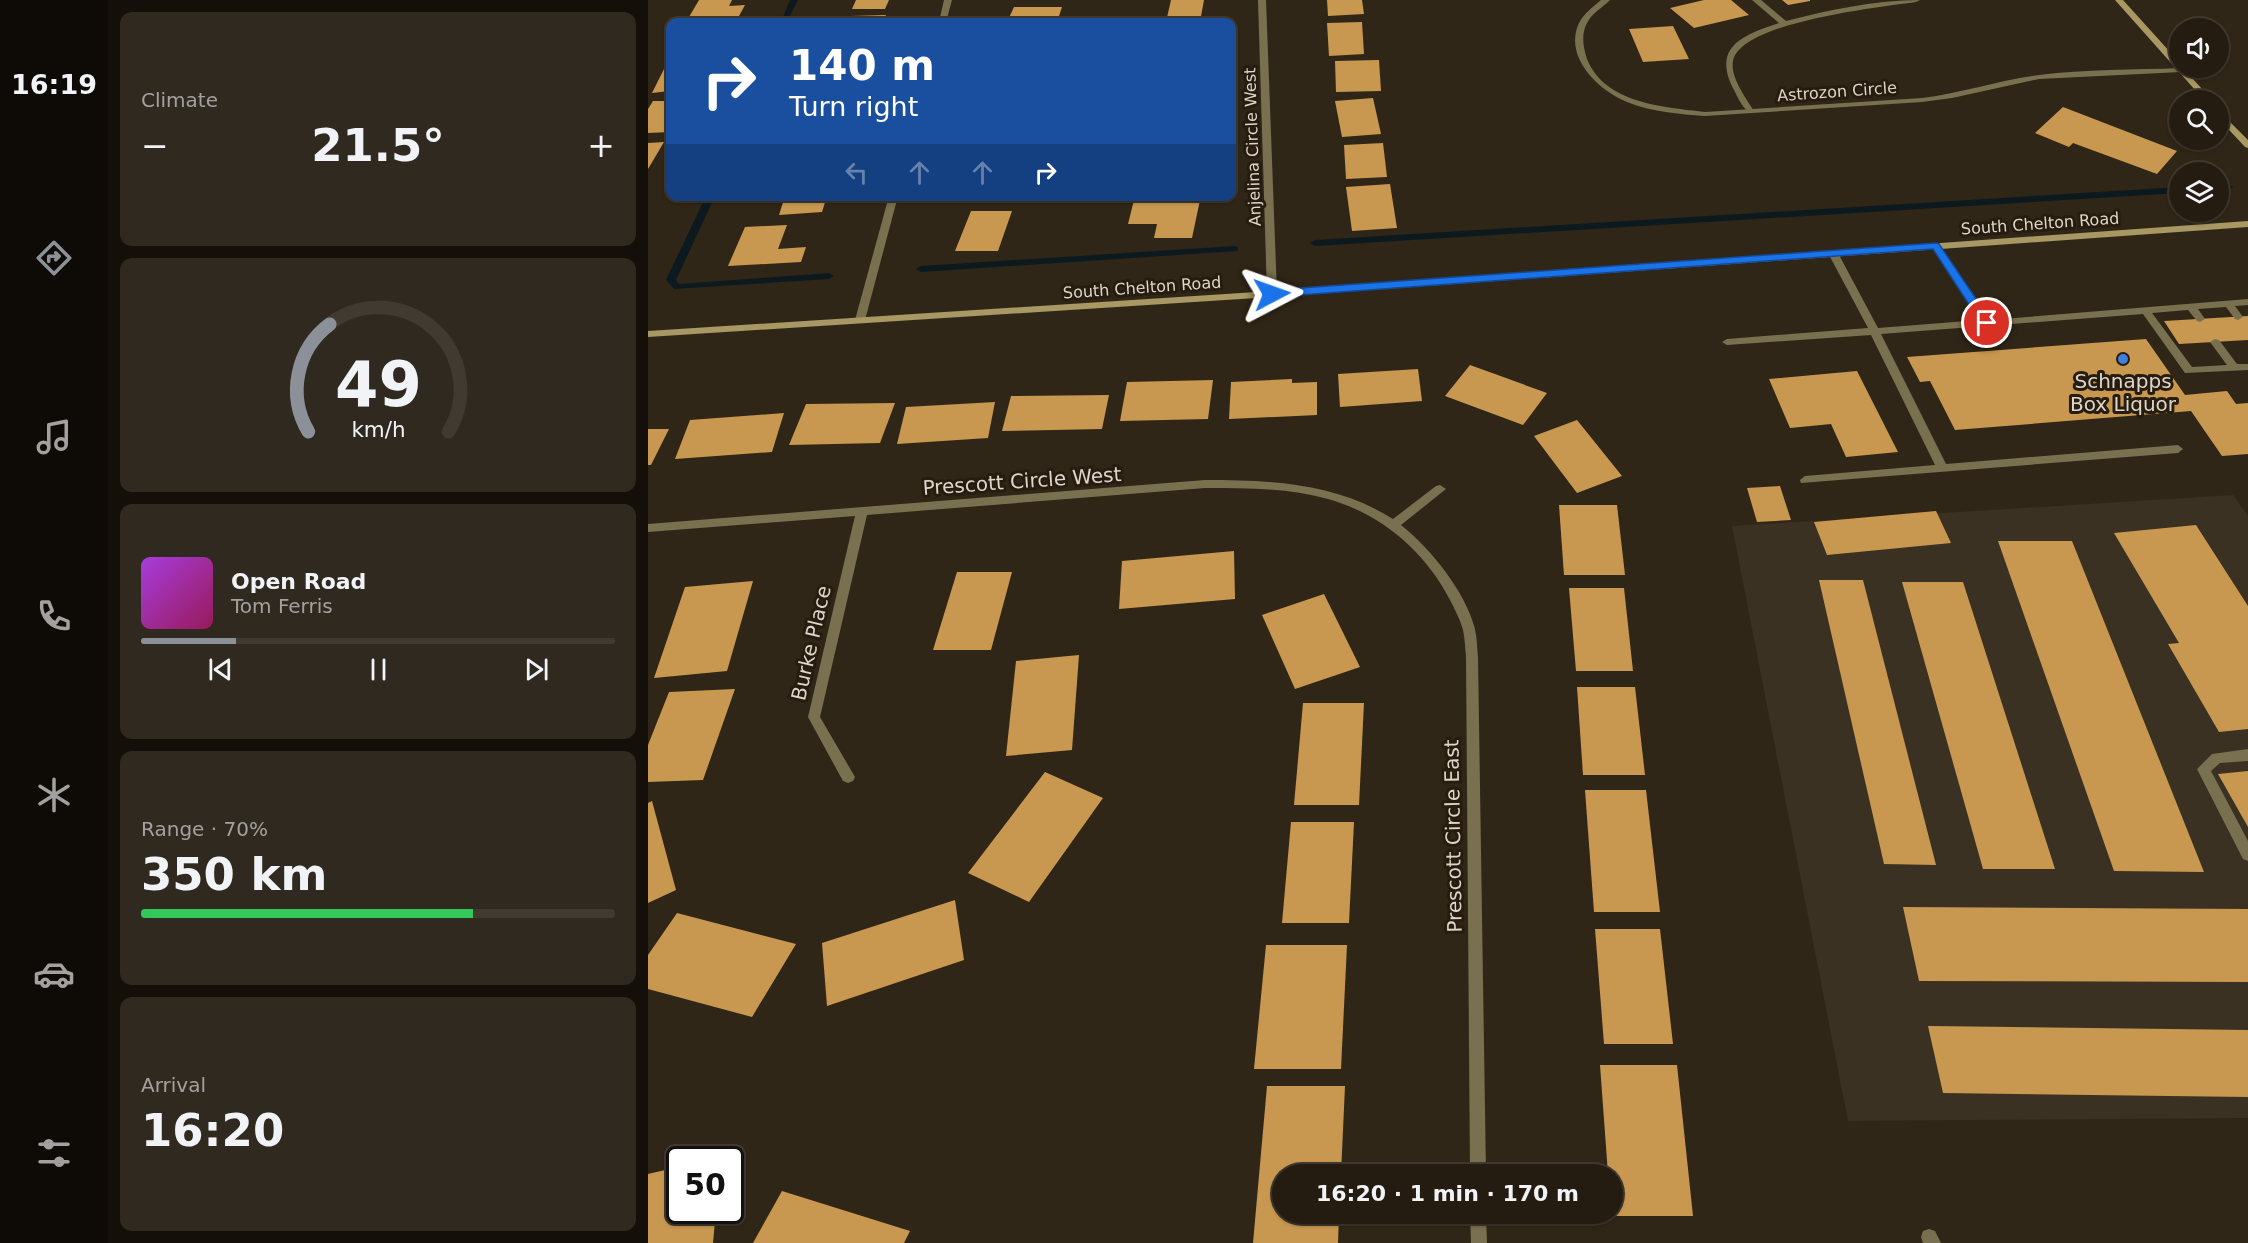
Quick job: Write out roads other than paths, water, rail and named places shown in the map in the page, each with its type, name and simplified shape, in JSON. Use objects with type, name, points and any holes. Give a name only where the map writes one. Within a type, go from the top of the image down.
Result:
[{"type":"main road","points":[[2119,0],[2169,56]]},
{"type":"main road","points":[[2188,78],[2199,90]]},
{"type":"main road","points":[[2229,124],[2248,145]]},
{"type":"main road","name":"South Chelton Road","points":[[648,334],[1272,294],[2248,224]]},
{"type":"street","points":[[943,18],[948,0]]},
{"type":"street","name":"Anjelina Circle West","points":[[1262,0],[1272,294]]},
{"type":"street","name":"Astrozon Circle","points":[[1606,0],[1591,9],[1577,38],[1588,68],[1600,82],[1619,95],[1645,106],[1705,114],[1947,98],[2009,82],[2041,77],[2169,71]]},
{"type":"street","points":[[1756,0],[1784,24]]},
{"type":"street","points":[[1866,0],[1874,7]]},
{"type":"street","points":[[1749,111],[1729,68],[1731,51],[1745,39],[1784,24],[1916,0]]},
{"type":"street","points":[[860,320],[893,201]]},
{"type":"street","points":[[1936,246],[1987,323]]},
{"type":"street","points":[[1833,254],[1875,332],[1942,468]]},
{"type":"street","points":[[1727,342],[2248,302]]},
{"type":"street","points":[[2228,303],[2238,317]]},
{"type":"street","points":[[2190,306],[2200,319]]},
{"type":"street","points":[[2145,310],[2189,371],[2248,367]]},
{"type":"street","points":[[2215,342],[2234,368]]},
{"type":"street","points":[[1805,480],[2178,449]]},
{"type":"street","name":"Prescott Circle West","points":[[648,528],[1205,484],[1251,484],[1324,495],[1363,508],[1392,526]]},
{"type":"street","points":[[1392,526],[1440,489]]},
{"type":"street","name":"Burke Place","points":[[848,777],[814,717],[862,511]]},
{"type":"street","name":"Prescott Circle East","points":[[1392,526],[1421,548],[1443,574],[1469,628],[1472,657],[1478,1164]]},
{"type":"street","points":[[2248,755],[2217,758],[2205,769],[2248,855]]},
{"type":"street","points":[[1478,1224],[1479,1243]]},
{"type":"waterway","points":[[786,18],[794,0]]},
{"type":"waterway","points":[[1315,243],[2169,191]]},
{"type":"waterway","points":[[709,201],[671,280],[677,287],[829,276]]},
{"type":"waterway","points":[[921,269],[1235,249]]},
{"type":"place","name":"Schnapps Box Liquor","points":[[2123,359]]}]
